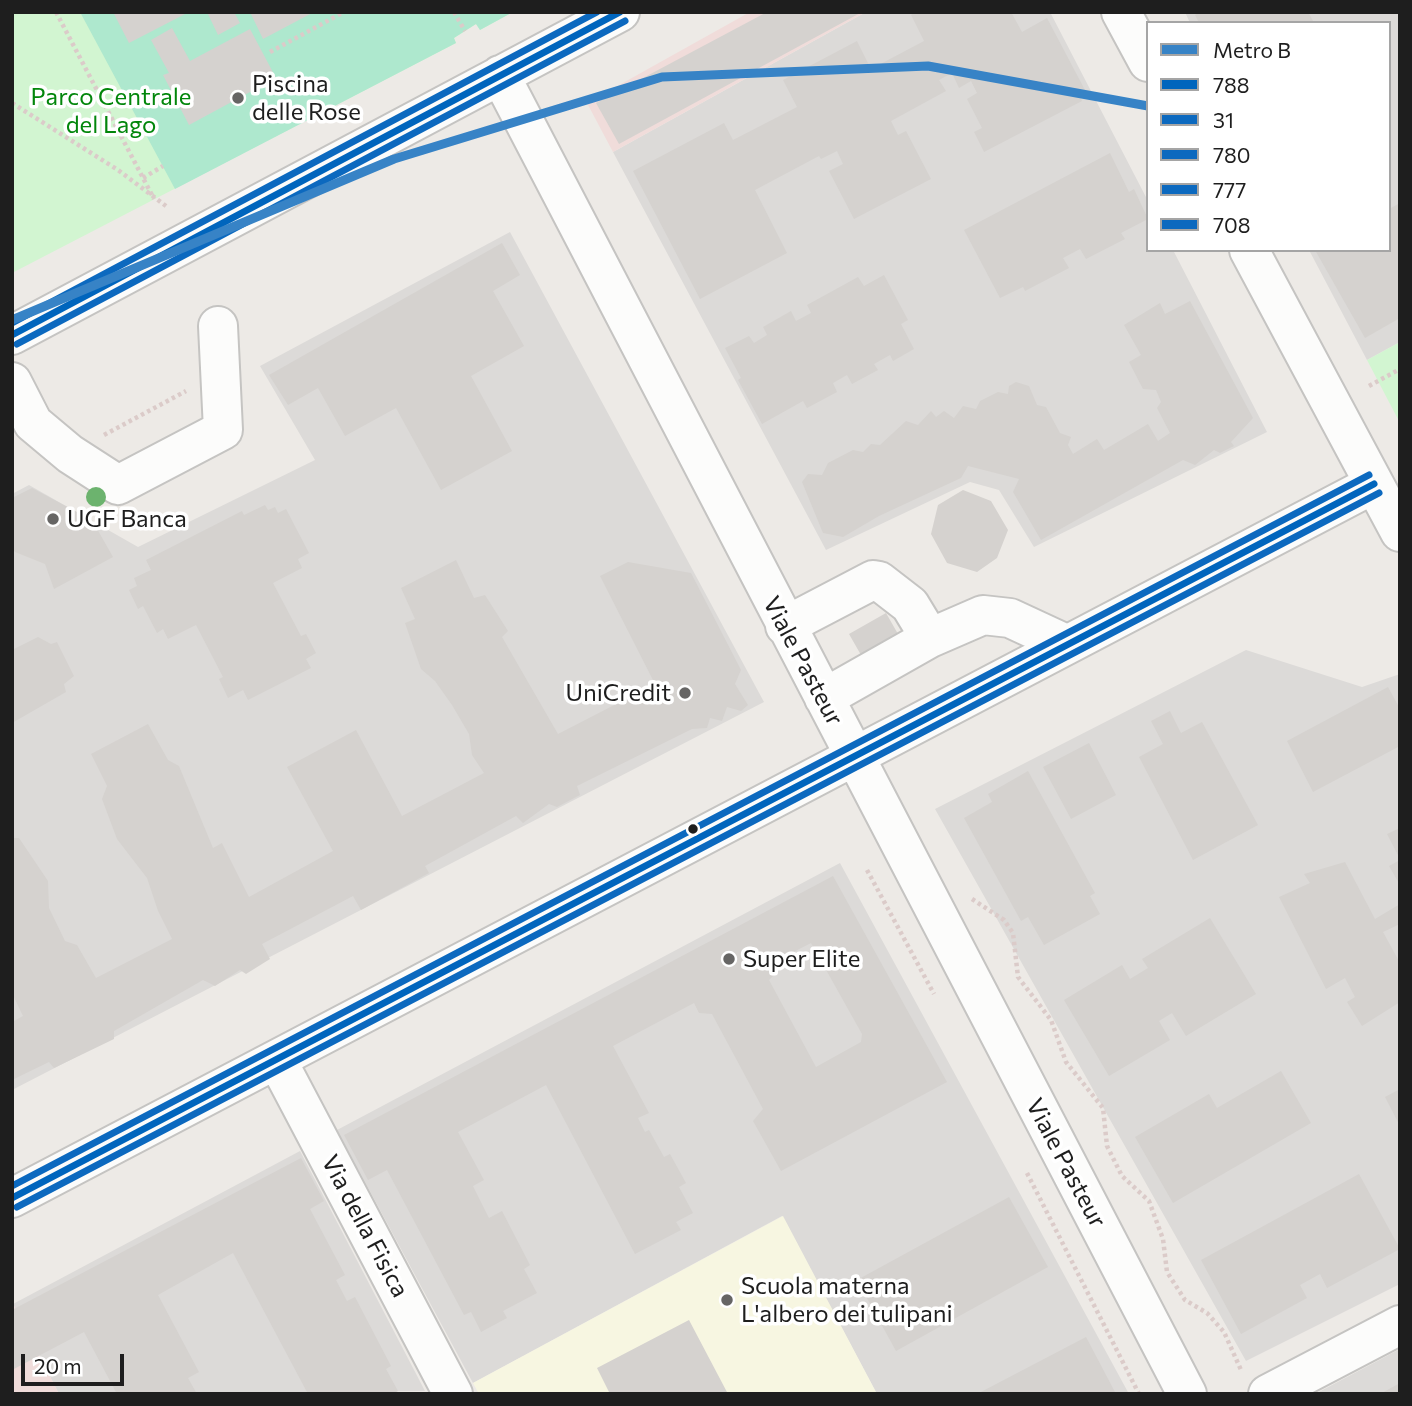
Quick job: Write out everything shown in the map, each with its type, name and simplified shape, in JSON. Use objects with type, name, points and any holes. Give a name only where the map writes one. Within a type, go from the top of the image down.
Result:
[{"type":"street","points":[[12,335],[620,12]]},
{"type":"street","points":[[1121,12],[1146,58]]},
{"type":"street","name":"Viale Pasteur","points":[[500,75],[1187,1394]]},
{"type":"street","points":[[1250,252],[1400,532]]},
{"type":"street","points":[[12,382],[33,423],[69,454],[118,485],[223,430],[218,326]]},
{"type":"street","points":[[12,1198],[1374,484]]},
{"type":"street","points":[[785,626],[873,580],[895,591],[916,612],[930,638]]},
{"type":"street","points":[[824,698],[930,638],[974,618],[992,614],[1010,618],[1066,644]]},
{"type":"street","name":"Via della Fisica","points":[[276,1060],[453,1394]]},
{"type":"street","points":[[1257,1386],[1400,1325]]},
{"type":"path","points":[[56,12],[154,199]]},
{"type":"path","points":[[270,52],[344,12]]},
{"type":"path","points":[[454,12],[465,32]]},
{"type":"path","points":[[12,103],[118,170],[166,206]]},
{"type":"path","points":[[143,178],[163,166]]},
{"type":"path","points":[[1368,386],[1400,369]]},
{"type":"path","points":[[98,438],[188,390]]},
{"type":"path","points":[[867,870],[939,1003]]},
{"type":"path","points":[[969,897],[1004,920],[1013,933],[1018,977],[1051,1020],[1066,1062],[1103,1108],[1107,1146],[1122,1176],[1149,1201],[1163,1239],[1167,1272],[1185,1300],[1207,1313],[1224,1332],[1257,1386]]},
{"type":"path","points":[[1021,1161],[1139,1394]]},
{"type":"shaded area","points":[[750,12],[866,12],[613,152],[587,103]]},
{"type":"shaded area","points":[[866,12],[1050,12],[1146,197],[1146,252],[1174,252],[1267,432],[1034,547],[999,490],[970,482],[826,550],[613,152]]},
{"type":"shaded area","points":[[1185,12],[1400,12],[1400,342],[1367,360],[1310,252],[1391,252],[1391,21],[1189,21]]},
{"type":"shaded area","points":[[510,232],[764,702],[12,1090],[12,494],[29,485],[138,547],[315,460],[260,366]]},
{"type":"shaded area","points":[[1246,650],[1362,687],[1400,674],[1400,1284],[1246,1361],[935,809]]},
{"type":"shaded area","points":[[840,863],[1129,1394],[877,1394],[782,1216],[473,1383],[337,1130]]},
{"type":"shaded area","points":[[300,1151],[425,1391],[59,1394],[13,1304]]},
{"type":"shaded area","name":"Scuola materna L'albero dei tulipani","points":[[783,1216],[877,1394],[479,1394],[473,1383]]},
{"type":"shaded area","points":[[13,1304],[59,1394],[12,1394]]},
{"type":"shaded area","points":[[1400,1349],[1400,1394],[1315,1394]]},
{"type":"green space","name":"Parco Centrale del Lago","points":[[12,12],[513,12],[480,30],[476,24],[454,38],[456,43],[12,273]]},
{"type":"green space","name":"Piscina delle Rose","points":[[80,12],[513,12],[480,30],[476,24],[454,38],[456,43],[175,189]]},
{"type":"green space","points":[[1400,342],[1400,423],[1367,360]]},
{"type":"building","points":[[113,12],[189,12],[129,43]]},
{"type":"building","points":[[207,12],[234,12],[240,23],[218,35]]},
{"type":"building","points":[[250,12],[314,12],[263,39]]},
{"type":"building","points":[[767,12],[862,12],[619,144],[596,103]]},
{"type":"building","points":[[915,12],[1011,12],[1022,32],[1047,18],[1086,92],[1080,96],[1082,101],[984,152],[974,132],[982,128],[967,99],[977,93],[971,81],[959,88],[952,73],[939,80],[946,91],[891,121],[898,135],[906,131],[931,179],[854,219],[829,171],[843,164],[837,151],[821,159],[819,156],[755,190],[787,253],[700,299],[633,171],[724,123],[733,140],[797,107],[783,80],[857,41],[871,69],[924,41],[911,15]]},
{"type":"building","points":[[1199,12],[1308,12],[1313,21],[1198,21],[1195,15]]},
{"type":"building","points":[[172,28],[190,61],[250,29],[276,78],[189,125],[163,75],[169,73],[151,40]]},
{"type":"building","points":[[1110,153],[1129,192],[1134,189],[1146,215],[1146,220],[1121,233],[1125,239],[1086,259],[1080,249],[1063,258],[1069,268],[1025,291],[1023,287],[1000,298],[964,230]]},
{"type":"building","points":[[1400,203],[1400,318],[1365,338],[1316,252],[1391,252],[1391,208]]},
{"type":"building","points":[[502,243],[520,275],[493,291],[524,346],[471,376],[512,451],[441,490],[396,408],[345,436],[318,388],[288,405],[269,375]]},
{"type":"building","points":[[884,275],[908,320],[901,324],[914,349],[893,361],[890,355],[874,364],[878,370],[852,384],[847,375],[833,383],[837,392],[807,408],[803,401],[762,424],[738,380],[741,378],[725,348],[749,336],[754,343],[767,335],[763,327],[791,311],[796,321],[811,313],[807,305],[858,277],[864,286]]},
{"type":"building","points":[[1190,301],[1253,418],[1231,442],[1234,446],[1220,453],[1214,450],[1195,465],[1183,460],[1041,540],[1013,492],[1019,479],[968,466],[961,478],[879,516],[843,537],[823,533],[802,482],[808,474],[822,475],[828,463],[853,450],[863,452],[871,444],[880,445],[906,421],[918,425],[931,411],[936,417],[944,411],[954,418],[963,406],[976,409],[980,401],[998,392],[1008,394],[1009,386],[1016,382],[1029,386],[1037,405],[1046,407],[1060,433],[1071,437],[1068,445],[1073,454],[1097,439],[1104,450],[1148,424],[1158,441],[1170,433],[1157,408],[1161,402],[1156,390],[1143,389],[1129,362],[1141,355],[1124,325],[1160,303],[1165,314]]},
{"type":"building","points":[[32,488],[92,520],[113,557],[54,589],[45,564],[15,552],[12,548],[12,498]]},
{"type":"building","points":[[963,490],[991,501],[1008,530],[997,558],[977,572],[947,563],[931,534],[938,505]]},
{"type":"building","points":[[265,505],[268,510],[275,507],[278,513],[286,509],[309,553],[298,559],[302,568],[273,583],[301,636],[306,634],[316,653],[306,659],[311,668],[248,700],[243,690],[228,698],[219,679],[223,677],[196,625],[168,639],[163,629],[157,633],[143,606],[138,609],[129,590],[137,586],[134,578],[151,570],[146,560],[242,511],[244,515]]},
{"type":"building","points":[[456,560],[474,598],[485,595],[508,631],[502,637],[558,734],[655,684],[600,576],[628,562],[691,573],[741,670],[735,684],[748,705],[741,711],[727,707],[722,721],[710,718],[707,728],[692,729],[577,786],[580,795],[557,807],[549,804],[523,823],[516,816],[425,866],[429,873],[361,910],[353,896],[262,944],[270,959],[246,974],[240,970],[215,986],[203,980],[114,1031],[114,1039],[54,1068],[49,1062],[12,1080],[12,1022],[23,1016],[12,993],[12,838],[19,838],[48,881],[49,908],[65,941],[77,945],[96,978],[172,939],[158,911],[147,878],[117,839],[102,799],[107,786],[91,754],[148,724],[168,760],[179,766],[213,848],[222,843],[249,897],[333,851],[287,767],[356,730],[402,816],[484,773],[472,755],[469,734],[452,705],[435,681],[421,669],[405,623],[415,619],[401,588]]},
{"type":"building","points":[[886,613],[898,634],[861,655],[849,634]]},
{"type":"building","points":[[38,637],[51,644],[57,642],[74,676],[64,684],[66,692],[12,723],[12,650]]},
{"type":"building","points":[[1388,687],[1400,709],[1400,746],[1313,792],[1287,741]]},
{"type":"building","points":[[1170,711],[1181,733],[1202,722],[1258,825],[1193,860],[1139,757],[1163,744],[1151,721]]},
{"type":"building","points":[[1089,743],[1116,795],[1071,819],[1043,767]]},
{"type":"building","points":[[1028,771],[1095,893],[1090,896],[1100,914],[1044,945],[1028,917],[1021,921],[964,818],[992,802],[988,794]]},
{"type":"building","points":[[1400,828],[1400,859],[1387,834]]},
{"type":"building","points":[[1400,860],[1400,885],[1389,866]]},
{"type":"building","points":[[1345,862],[1375,919],[1400,904],[1400,924],[1383,932],[1400,963],[1400,1002],[1362,1026],[1347,1002],[1355,997],[1345,978],[1326,989],[1279,897],[1310,883],[1304,874]]},
{"type":"building","points":[[833,876],[947,1082],[781,1171],[753,1121],[763,1109],[712,1014],[699,1013],[694,1003],[613,1046],[649,1113],[638,1118],[645,1132],[649,1130],[664,1157],[670,1154],[686,1183],[679,1187],[693,1213],[676,1222],[681,1230],[635,1254],[546,1085],[458,1132],[484,1180],[473,1186],[489,1218],[502,1211],[530,1265],[524,1269],[537,1293],[503,1311],[507,1318],[481,1332],[471,1312],[464,1315],[387,1170],[368,1180],[344,1135]],"holes":[[[811,943],[862,1034],[861,1042],[816,1067],[769,980],[776,973],[772,963]]]},
{"type":"building","points":[[1210,918],[1256,994],[1186,1036],[1172,1013],[1159,1021],[1170,1040],[1109,1076],[1064,1000],[1122,965],[1130,979],[1148,968],[1142,959]]},
{"type":"building","points":[[1281,1071],[1311,1123],[1173,1203],[1135,1137],[1209,1094],[1217,1108]]},
{"type":"building","points":[[1400,1089],[1400,1126],[1385,1097]]},
{"type":"building","points":[[301,1158],[324,1201],[310,1209],[345,1275],[336,1280],[347,1301],[355,1297],[391,1366],[386,1369],[398,1391],[393,1394],[308,1394],[233,1253],[158,1295],[199,1372],[188,1378],[197,1394],[117,1394],[84,1332],[12,1370],[12,1310]]},
{"type":"building","points":[[1359,1174],[1400,1249],[1327,1288],[1320,1274],[1300,1285],[1307,1298],[1241,1334],[1201,1260]]},
{"type":"building","points":[[1009,1197],[1048,1267],[896,1351],[857,1280]]},
{"type":"building","points":[[689,1320],[728,1394],[610,1394],[597,1368]]},
{"type":"building","points":[[1086,1337],[1116,1394],[977,1394]]},
{"type":"building","points":[[1400,1383],[1400,1394],[1380,1394]]},
{"type":"metro line","name":"B","points":[[12,320],[394,159],[662,77],[928,66],[1146,106]]},
{"type":"transit line","name":"708","points":[[12,323],[597,12]]},
{"type":"transit line","name":"788","points":[[12,335],[620,12]]},
{"type":"transit line","name":"777","points":[[17,344],[625,21]]},
{"type":"transit line","name":"780","points":[[12,1186],[1369,475]]},
{"type":"transit line","name":"788","points":[[12,1198],[1374,484]]},
{"type":"transit line","name":"31","points":[[17,1207],[1379,493]]},
{"type":"place","name":"Piscina delle Rose","points":[[238,98]]},
{"type":"place","name":"UGF Banca","points":[[53,519]]},
{"type":"place","name":"UniCredit","points":[[685,693]]},
{"type":"place","name":"Super Elite","points":[[729,959]]},
{"type":"place","name":"Scuola materna L'albero dei tulipani","points":[[727,1300]]}]
